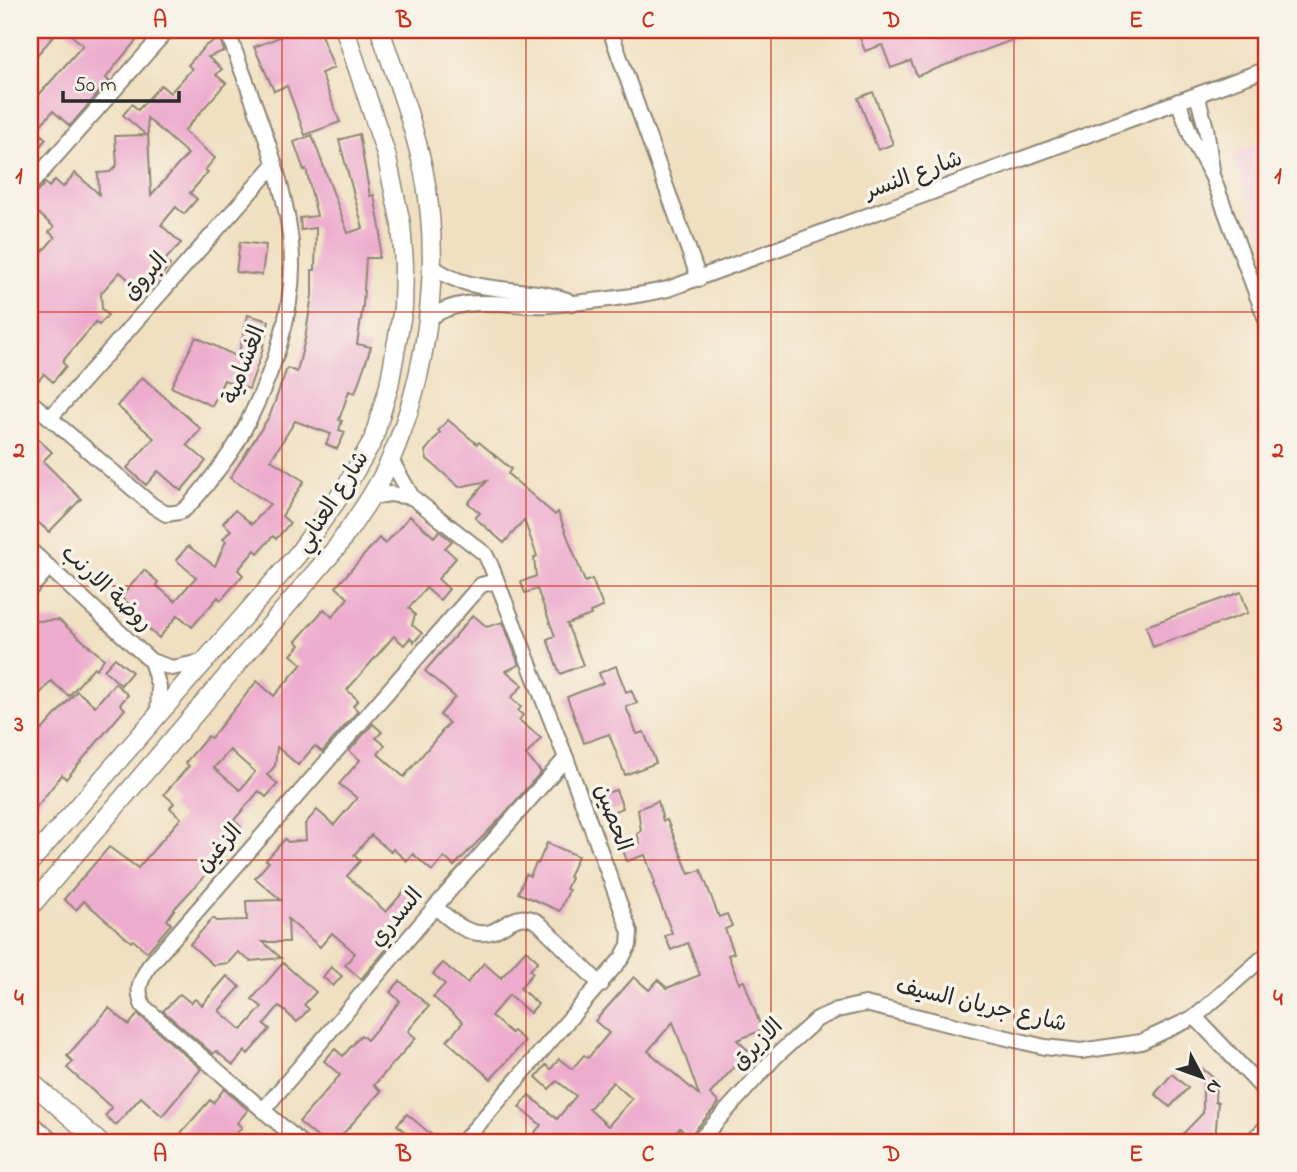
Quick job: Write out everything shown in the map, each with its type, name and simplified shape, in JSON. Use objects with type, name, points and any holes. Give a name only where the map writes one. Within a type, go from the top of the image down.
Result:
[{"type":"street","points":[[30,185],[167,30]]},
{"type":"street","name":"الغشامية","points":[[30,401],[166,514],[183,511],[230,456],[268,379],[282,340],[290,292],[291,244],[275,164],[227,30]]},
{"type":"street","name":"شارع العنابي","points":[[30,862],[298,554],[344,490],[373,440],[389,386],[403,308],[404,264],[401,224],[386,154],[345,30]]},
{"type":"street","name":"شارع العنابي","points":[[30,907],[300,593],[337,547],[371,497],[391,460],[420,373],[432,266],[424,174],[380,30]]},
{"type":"street","points":[[610,30],[699,279]]},
{"type":"street","name":"شارع النسر","points":[[427,320],[449,306],[466,303],[542,305],[636,296],[699,279],[1267,69]]},
{"type":"street","points":[[1197,95],[1209,144],[1213,178]]},
{"type":"street","points":[[1178,101],[1213,178],[1267,322]]},
{"type":"street","name":"البروق","points":[[50,418],[275,164]]},
{"type":"street","name":"شارع النسر","points":[[432,266],[453,280],[477,287],[543,294],[571,302]]},
{"type":"street","name":"الحصين","points":[[391,460],[412,497],[485,554],[566,758],[629,932],[629,945],[601,985],[463,1142]]},
{"type":"street","points":[[371,497],[390,494],[412,497]]},
{"type":"street","name":"روضة الارنب","points":[[30,550],[151,662],[172,668],[206,661]]},
{"type":"street","points":[[30,589],[49,567]]},
{"type":"street","name":"الزغين","points":[[300,1142],[143,1006],[138,995],[138,984],[149,965],[470,597],[481,585],[496,581]]},
{"type":"street","name":"روضة الارنب","points":[[151,662],[159,687],[158,716]]},
{"type":"street","name":"السدري","points":[[264,1109],[435,907],[566,758]]},
{"type":"street","points":[[30,876],[105,789],[112,766]]},
{"type":"street","points":[[435,907],[463,929],[480,934],[498,930],[521,917],[530,916],[601,985]]},
{"type":"street","name":"شارع جريان السيف","points":[[865,1003],[1045,1047],[1081,1051],[1141,1042],[1195,1017],[1267,954]]},
{"type":"street","name":"الازيرق","points":[[704,1139],[776,1056],[817,1019],[837,1010],[865,1003]]},
{"type":"street","points":[[1195,1017],[1267,1093]]},
{"type":"street","points":[[30,1081],[100,1142]]},
{"type":"street","points":[[30,1096],[82,1142]]},
{"type":"street","points":[[30,1124],[51,1142]]},
{"type":"street","points":[[1250,1142],[1267,1127]]},
{"type":"shaded area","points":[[1267,140],[1267,250],[1232,154]]},
{"type":"building","points":[[30,30],[59,30],[30,63]]},
{"type":"building","points":[[65,30],[145,30],[106,78],[109,81],[70,126],[53,111],[36,130],[46,139],[30,158],[30,105],[83,45]]},
{"type":"building","points":[[277,30],[314,30],[315,34],[320,32],[334,68],[321,73],[340,122],[305,135],[287,86],[274,91],[254,47],[280,37]]},
{"type":"building","points":[[873,30],[1036,31],[917,76],[911,61],[891,68],[882,45],[865,51],[859,35]]},
{"type":"building","points":[[220,39],[224,51],[208,57],[222,69],[216,75],[226,83],[184,131],[215,158],[205,170],[208,172],[190,193],[197,199],[184,214],[176,207],[161,225],[181,243],[165,260],[170,265],[145,294],[120,272],[101,293],[102,309],[108,315],[99,325],[96,322],[62,362],[66,366],[53,382],[44,374],[39,380],[30,372],[30,266],[55,237],[49,232],[54,227],[30,206],[30,194],[37,192],[45,183],[49,187],[55,180],[63,187],[75,173],[99,194],[98,173],[110,172],[117,165],[115,136],[146,135],[123,115],[132,104],[138,110],[161,85],[170,93],[192,69],[188,65],[206,45]],"holes":[[[147,118],[188,154],[151,195]]]},
{"type":"building","points":[[873,92],[893,144],[878,150],[858,98]]},
{"type":"building","points":[[359,134],[370,196],[374,195],[381,233],[379,258],[366,258],[357,344],[371,347],[355,393],[349,391],[339,420],[342,421],[339,430],[345,432],[337,449],[326,444],[331,434],[295,421],[271,460],[304,481],[282,516],[290,523],[276,539],[273,536],[258,553],[255,550],[238,570],[243,575],[221,600],[218,597],[192,627],[178,615],[159,638],[144,625],[142,628],[133,620],[139,613],[121,597],[144,570],[158,582],[156,585],[175,601],[196,577],[176,560],[188,546],[215,566],[226,541],[223,539],[231,530],[223,523],[235,510],[252,524],[270,504],[230,478],[270,415],[287,368],[297,372],[305,339],[312,295],[312,270],[315,270],[316,228],[301,230],[300,218],[317,216],[306,169],[304,170],[294,142],[312,135],[348,233],[363,228],[339,140]]},
{"type":"building","points":[[240,242],[266,245],[262,275],[236,272]]},
{"type":"building","points":[[248,315],[269,321],[249,389],[224,380],[212,406],[171,387],[196,337],[238,357]]},
{"type":"building","points":[[142,377],[201,429],[187,445],[206,461],[181,491],[158,471],[146,485],[127,468],[154,438],[117,406]]},
{"type":"building","points":[[448,420],[511,469],[508,474],[555,515],[558,512],[585,582],[592,579],[603,607],[590,612],[591,615],[567,624],[583,665],[560,674],[547,639],[555,636],[537,589],[525,593],[521,582],[536,576],[534,558],[537,556],[524,520],[504,543],[475,518],[480,513],[468,503],[487,481],[459,487],[427,459],[425,451]]},
{"type":"building","points":[[30,432],[52,452],[43,461],[81,499],[49,532],[30,515]]},
{"type":"building","points":[[410,516],[434,537],[439,531],[452,541],[445,548],[456,558],[438,579],[449,589],[440,600],[426,588],[409,608],[415,615],[412,625],[422,633],[414,642],[410,638],[404,645],[394,636],[347,690],[358,700],[353,706],[358,711],[322,752],[315,746],[298,765],[277,747],[275,766],[267,775],[278,784],[266,797],[259,791],[234,820],[241,827],[220,851],[224,855],[176,907],[167,920],[171,924],[147,952],[133,940],[131,942],[84,901],[76,910],[64,899],[109,847],[138,868],[181,818],[170,808],[174,803],[164,794],[189,766],[185,763],[208,736],[211,738],[257,681],[274,696],[302,664],[291,655],[300,645],[296,641],[324,609],[332,617],[348,598],[336,587],[379,538],[385,544]],"holes":[[[230,750],[255,772],[240,790],[214,768]]]},
{"type":"building","points":[[1241,592],[1248,613],[1153,647],[1146,626]]},
{"type":"building","points":[[473,615],[487,627],[503,622],[519,665],[506,671],[523,685],[511,698],[521,707],[518,711],[523,715],[519,720],[541,738],[526,755],[541,772],[454,866],[444,857],[432,871],[413,854],[407,861],[371,835],[354,855],[360,861],[347,876],[386,912],[405,890],[416,899],[382,937],[391,944],[361,979],[345,965],[355,953],[332,933],[320,947],[288,919],[289,942],[263,942],[281,958],[250,961],[238,952],[228,963],[213,965],[190,944],[213,918],[217,921],[247,920],[246,901],[281,900],[255,878],[269,862],[266,860],[285,839],[288,842],[306,840],[305,824],[317,810],[334,825],[357,798],[339,784],[360,760],[349,751],[373,724],[382,732],[376,738],[385,745],[378,754],[404,777],[449,723],[440,715],[455,697],[425,671]]},
{"type":"building","points":[[59,620],[104,659],[69,696],[51,681],[39,695],[30,688],[30,627],[35,621]]},
{"type":"building","points":[[115,658],[132,672],[121,685],[104,670]]},
{"type":"building","points":[[616,666],[626,692],[631,690],[637,703],[626,707],[637,734],[644,732],[656,763],[625,775],[609,734],[584,743],[567,697],[603,683],[599,673]]},
{"type":"building","points":[[115,683],[128,695],[120,704],[125,709],[66,779],[62,775],[30,815],[30,719],[42,730],[77,691],[95,706]]},
{"type":"building","points":[[616,790],[623,808],[610,813],[603,794]]},
{"type":"building","points":[[658,801],[663,821],[667,820],[689,874],[701,870],[719,917],[727,914],[732,926],[725,929],[734,953],[728,955],[739,983],[744,981],[762,1030],[737,1040],[750,1052],[710,1094],[719,1103],[689,1137],[680,1128],[668,1142],[527,1142],[541,1125],[519,1107],[529,1095],[557,1119],[576,1096],[557,1081],[549,1089],[536,1077],[546,1065],[551,1069],[559,1059],[572,1069],[584,1055],[588,1058],[609,1033],[595,1021],[634,977],[649,990],[658,980],[667,988],[700,975],[688,943],[671,950],[665,936],[672,933],[645,855],[627,861],[623,850],[640,843],[637,834],[641,831],[638,809]],"holes":[[[673,1022],[699,1095],[648,1051]],[[613,1082],[632,1099],[608,1126],[589,1109]]]},
{"type":"building","points":[[547,843],[578,856],[560,911],[518,893],[526,874],[530,876],[536,863],[538,864]]},
{"type":"building","points":[[526,950],[538,961],[530,970],[533,973],[520,988],[538,1004],[530,1013],[509,995],[491,1016],[525,1041],[491,1079],[447,1041],[463,1022],[433,997],[445,984],[433,974],[443,963],[467,983],[484,963],[501,978]]},
{"type":"building","points":[[283,963],[316,992],[304,1005],[309,1009],[297,1022],[279,1006],[264,1024],[270,1029],[248,1054],[245,1051],[233,1065],[216,1051],[213,1054],[163,1011],[180,994],[191,1003],[195,999],[202,1005],[227,976],[240,987],[219,1011],[242,1030],[262,1007],[252,999]]},
{"type":"building","points":[[331,967],[342,976],[333,986],[323,977]]},
{"type":"building","points":[[400,981],[429,1006],[408,1031],[416,1038],[374,1085],[381,1091],[336,1142],[323,1142],[299,1122],[340,1075],[324,1061],[335,1049],[343,1056],[361,1035],[367,1040],[400,1001],[390,992]]},
{"type":"building","points":[[109,1008],[129,1025],[138,1014],[201,1069],[162,1116],[141,1097],[116,1125],[105,1116],[112,1108],[67,1068],[73,1062],[67,1056]]},
{"type":"building","points":[[1203,1069],[1216,1080],[1215,1102],[1218,1102],[1215,1142],[1175,1142],[1203,1113]]},
{"type":"building","points":[[1172,1074],[1188,1088],[1170,1107],[1155,1094]]},
{"type":"building","points":[[224,1089],[248,1110],[237,1123],[242,1127],[229,1142],[189,1142],[180,1134],[210,1100],[213,1103]]},
{"type":"building","points":[[407,1114],[440,1142],[417,1142],[397,1125]]}]
